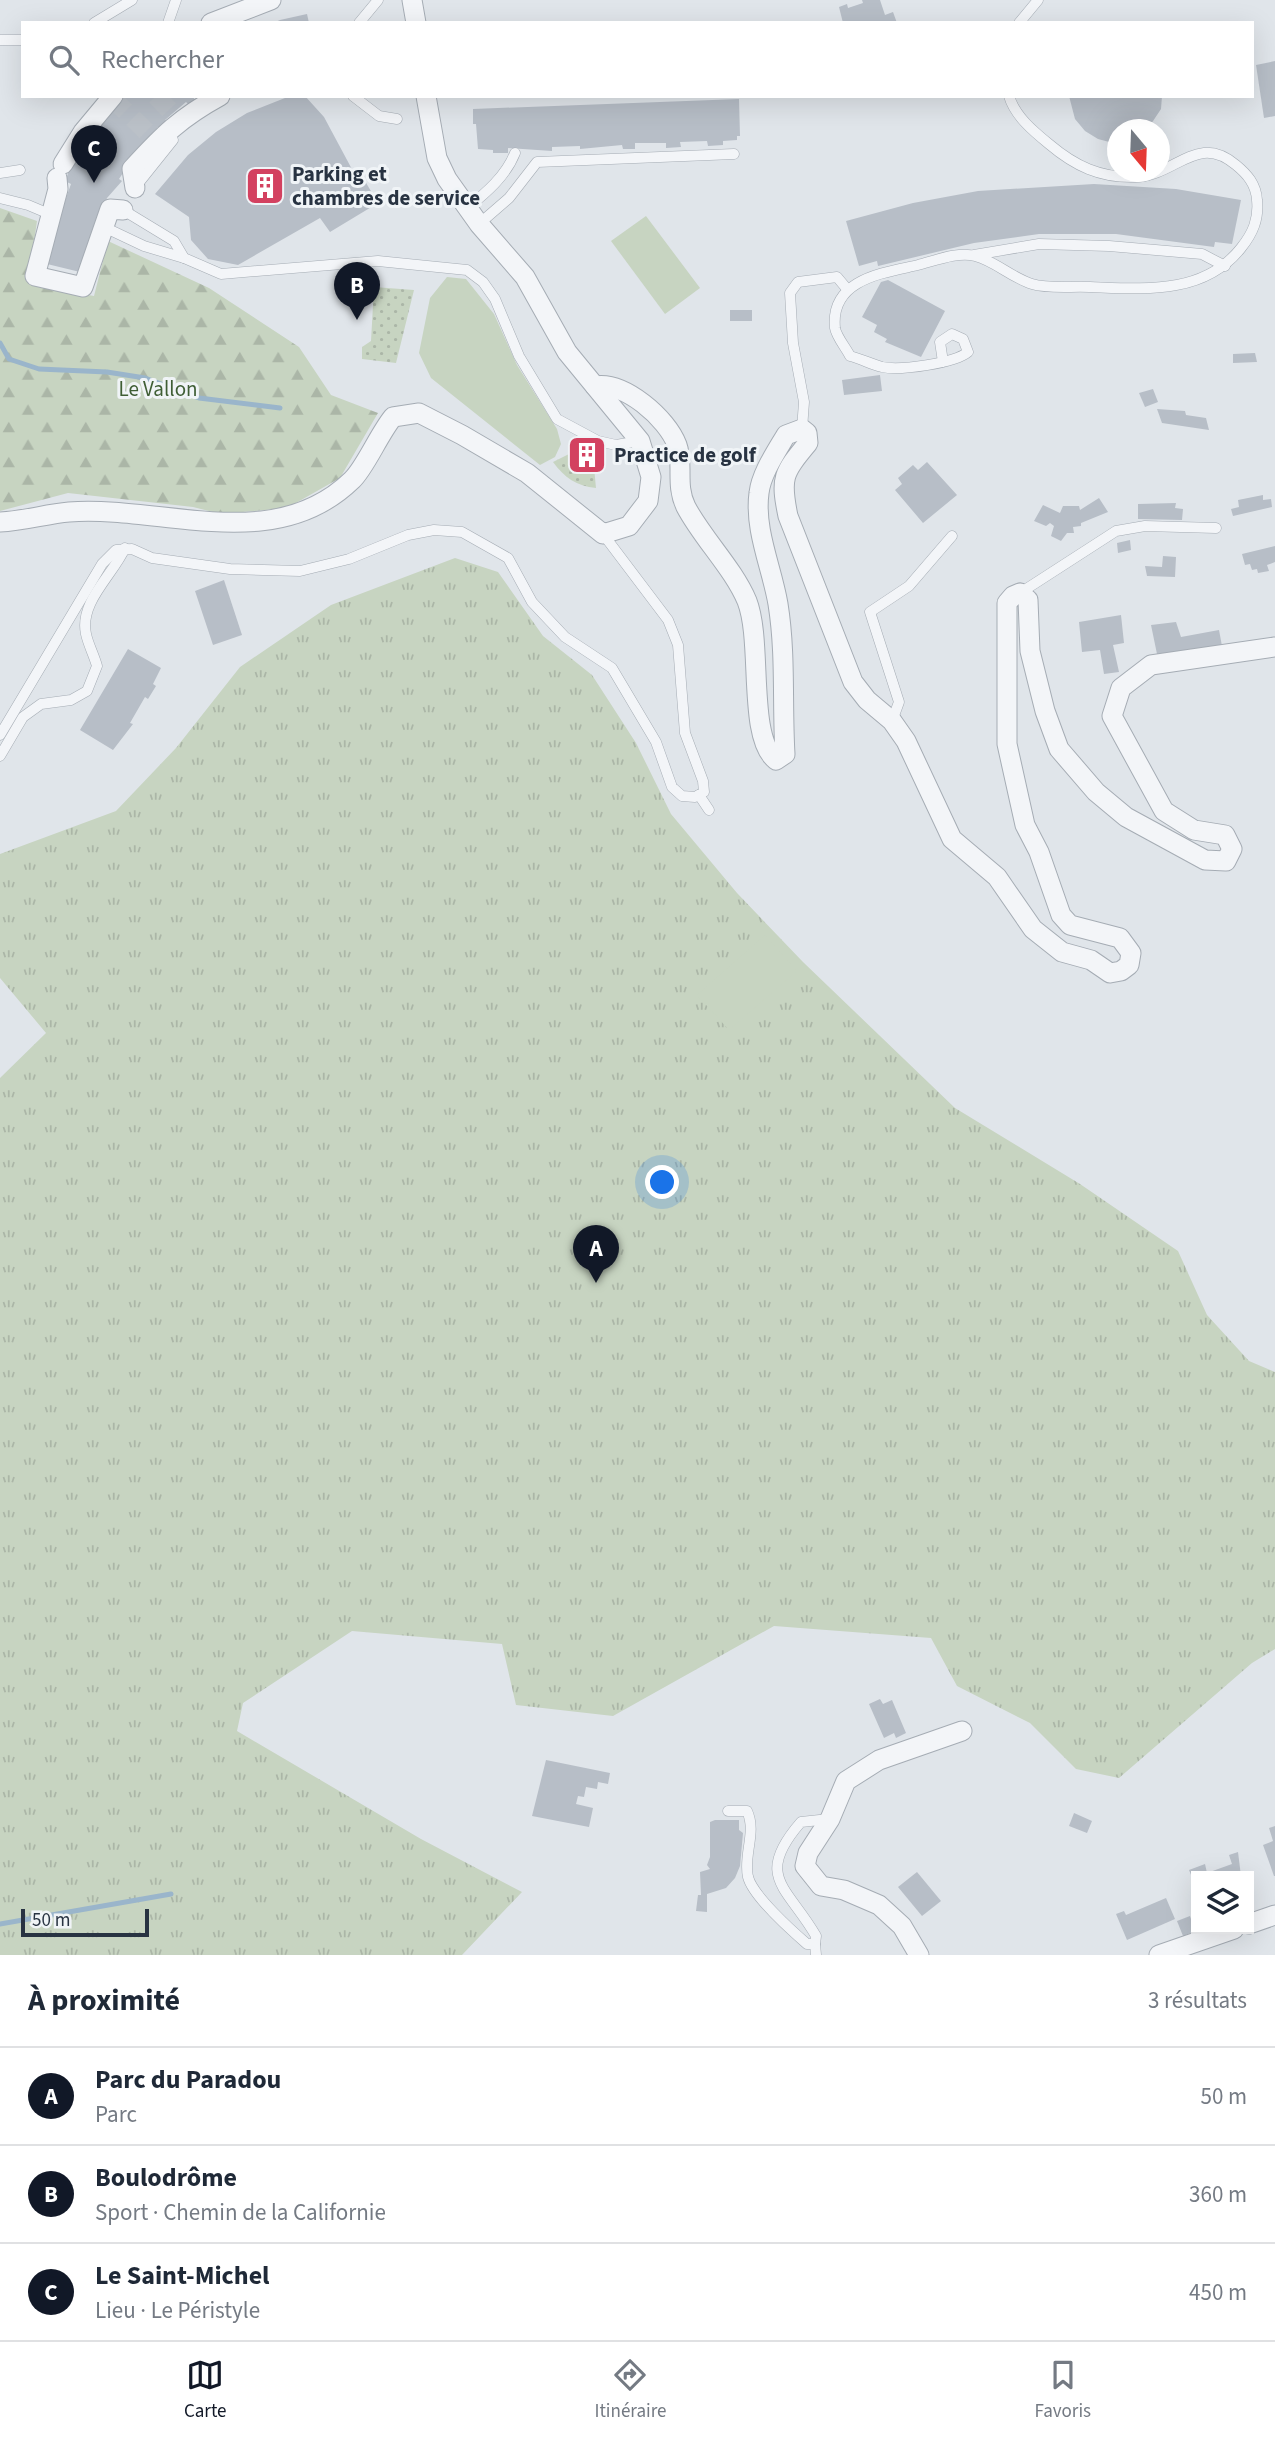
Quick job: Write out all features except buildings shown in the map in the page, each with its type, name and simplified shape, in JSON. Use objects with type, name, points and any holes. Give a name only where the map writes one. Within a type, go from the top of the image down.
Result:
[{"type":"street","points":[[216,21],[271,0]]},
{"type":"street","points":[[412,0],[416,21]]},
{"type":"street","points":[[111,98],[83,132],[60,171],[58,189],[35,276],[83,287],[110,209],[123,210]]},
{"type":"street","points":[[135,188],[132,169],[168,129],[185,115],[216,98]]},
{"type":"street","points":[[0,522],[69,512],[148,515],[228,524],[279,518],[318,505],[354,478],[377,436],[393,417],[419,413],[527,473],[603,534],[629,526],[648,501],[651,477],[640,441],[567,352],[525,277],[467,208],[437,158],[426,98]]},
{"type":"street","points":[[596,386],[608,384],[640,402],[665,425],[678,446],[678,481],[685,505],[747,601],[757,650],[757,714],[766,752],[776,760],[785,754],[782,714],[785,663],[778,603],[757,514],[759,489],[786,435],[802,429],[807,433],[808,443],[790,465],[782,488],[788,516],[853,682],[867,700],[892,721],[906,741],[953,839],[997,877],[1033,929],[1062,952],[1091,960],[1110,973],[1129,965],[1131,953],[1120,938],[1070,925],[1061,915],[1039,852],[1018,804],[1007,744],[1007,603],[1020,593],[1028,600],[1030,651],[1045,711],[1059,749],[1096,792],[1126,817],[1205,860],[1226,861],[1232,849],[1225,835],[1194,830],[1164,811],[1112,716],[1121,688],[1150,665],[1275,647]]},
{"type":"street","points":[[919,1955],[902,1926],[879,1905],[844,1890],[821,1886],[805,1866],[808,1853],[830,1819],[846,1780],[879,1760],[962,1731]]},
{"type":"street","points":[[1254,1922],[1275,1915]]},
{"type":"street","points":[[1159,1955],[1220,1934]]},
{"type":"lane","points":[[97,21],[132,0]]},
{"type":"lane","points":[[169,21],[176,0]]},
{"type":"lane","points":[[361,21],[378,0]]},
{"type":"lane","points":[[1021,21],[1038,0]]},
{"type":"lane","points":[[0,40],[21,40]]},
{"type":"lane","points":[[135,188],[167,146],[189,124],[230,98]]},
{"type":"lane","points":[[356,98],[379,116],[397,119]]},
{"type":"lane","points":[[973,255],[1033,285],[1157,290],[1196,281],[1225,266],[1253,232],[1257,218],[1257,197],[1249,176],[1222,153],[1195,152],[1166,170],[1136,177],[1092,173],[1070,161],[1018,116],[1010,98]]},
{"type":"lane","points":[[467,208],[486,193],[509,168],[515,153]]},
{"type":"lane","points":[[479,225],[509,198],[537,162],[734,154]]},
{"type":"lane","points":[[0,173],[20,170]]},
{"type":"lane","points":[[0,198],[47,213]]},
{"type":"lane","points":[[123,210],[174,241],[184,258]]},
{"type":"lane","points":[[106,228],[144,246],[184,258],[221,274],[378,261],[467,270],[483,282],[495,299],[519,356],[557,419],[598,441],[616,445],[640,441]]},
{"type":"lane","points":[[943,362],[885,368],[850,356],[835,329],[838,307],[848,289],[877,275],[945,258],[1039,244],[1109,246],[1202,254],[1225,266]]},
{"type":"lane","points":[[802,429],[804,402],[793,343],[790,293],[798,282],[837,277],[848,289]]},
{"type":"lane","points":[[1020,593],[1116,531],[1146,526],[1216,528]]},
{"type":"lane","points":[[0,735],[103,564],[116,550],[125,548],[152,558],[230,569],[300,571],[349,559],[408,535],[434,530],[462,532],[508,558],[532,602],[565,637],[611,668],[656,742],[672,787],[682,796],[699,795],[704,792],[703,781],[685,733],[678,645],[668,620],[603,534]]},
{"type":"lane","points":[[892,721],[899,702],[870,611],[909,586],[952,536]]},
{"type":"lane","points":[[0,756],[23,717],[32,710],[41,704],[71,701],[87,691],[97,666],[85,620],[90,602],[125,548]]},
{"type":"lane","points":[[699,795],[709,810]]},
{"type":"lane","points":[[728,1811],[747,1811],[752,1821],[748,1877],[755,1889],[792,1931],[816,1949],[816,1936],[807,1920],[779,1884],[776,1864],[785,1840],[801,1822],[830,1819]]},
{"type":"green space","name":"Le Vallon","points":[[0,208],[37,221],[28,284],[94,296],[108,241],[209,288],[299,347],[331,395],[378,413],[340,478],[287,508],[221,514],[193,507],[68,493],[0,511]]},
{"type":"green space","points":[[646,216],[700,288],[665,314],[611,241]]},
{"type":"green space","points":[[447,277],[466,279],[494,314],[517,365],[557,429],[561,444],[555,457],[540,465],[431,378],[419,353],[430,298]]},
{"type":"green space","points":[[374,287],[414,290],[396,363],[362,359],[362,347],[371,341]]},
{"type":"green space","points":[[573,452],[594,467],[596,488],[572,480],[553,462]]},
{"type":"green space","points":[[455,558],[498,572],[543,636],[592,675],[636,743],[671,814],[737,893],[803,962],[955,1108],[1080,1184],[1178,1251],[1207,1315],[1249,1361],[1275,1372],[1275,1649],[1252,1663],[1119,1778],[1076,1769],[1030,1723],[957,1686],[931,1638],[774,1626],[613,1716],[516,1705],[502,1644],[352,1631],[243,1703],[237,1731],[421,1839],[522,1892],[462,1955],[0,1955],[0,1078],[46,1033],[0,978],[0,854],[116,811],[176,748],[240,667],[331,605]]},
{"type":"green space","points":[[765,935],[797,971],[729,1030],[697,995]]},
{"type":"waterway","points":[[0,343],[9,359],[39,369],[107,372],[145,378],[199,398],[280,408]]},
{"type":"waterway","points":[[0,1924],[171,1894]]},
{"type":"tunnel","points":[[112,98],[157,142]]},
{"type":"tunnel","points":[[158,98],[179,120]]},
{"type":"place","name":"Le Saint-Michel","points":[[94,183]]},
{"type":"place","name":"Parking et chambres de service","points":[[265,186]]},
{"type":"place","name":"Boulodrôme","points":[[357,320]]},
{"type":"place","name":"Practice de golf","points":[[587,455]]},
{"type":"place","name":"Parc du Paradou","points":[[596,1283]]}]
